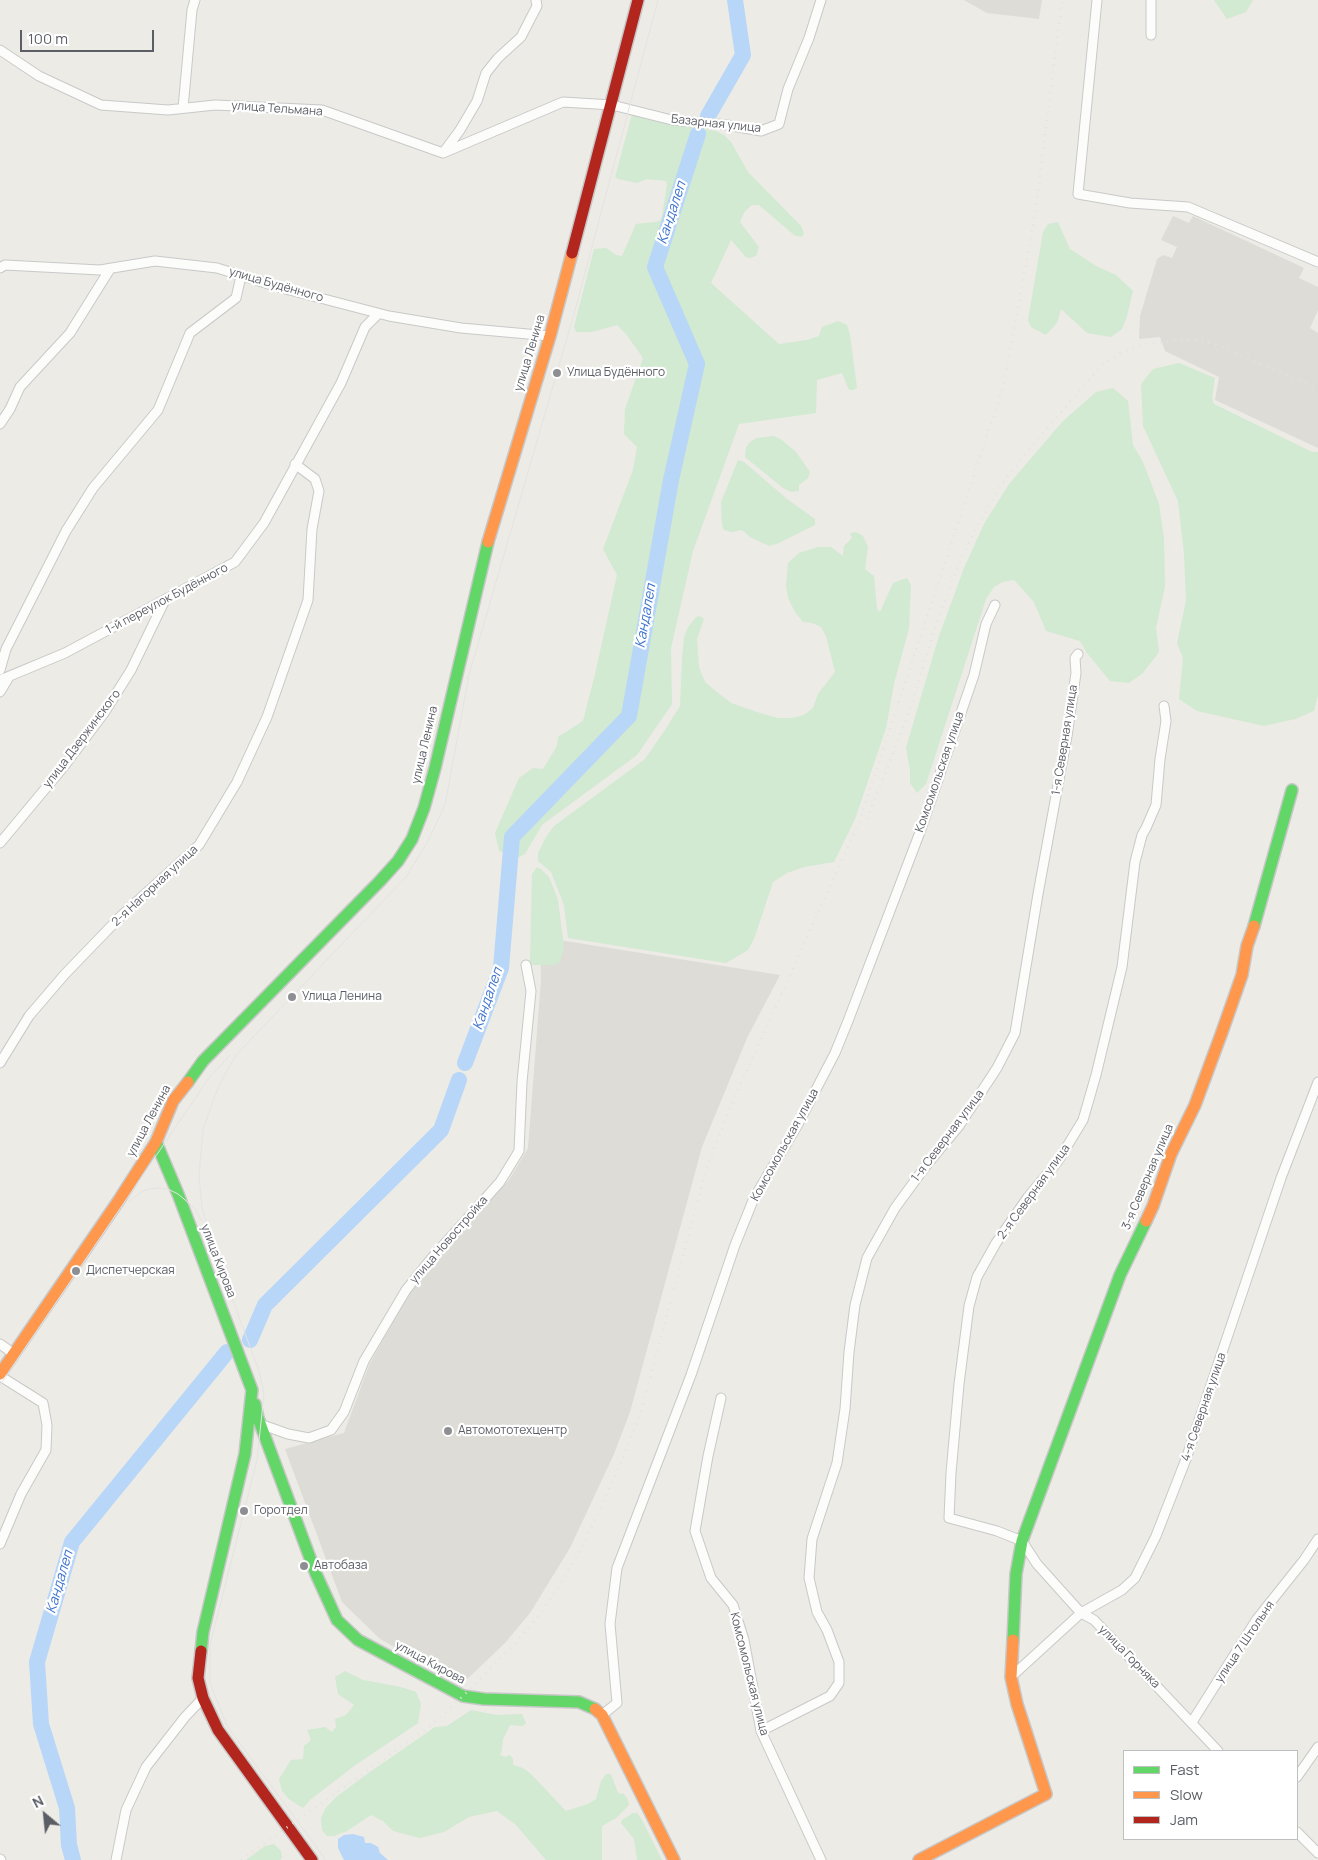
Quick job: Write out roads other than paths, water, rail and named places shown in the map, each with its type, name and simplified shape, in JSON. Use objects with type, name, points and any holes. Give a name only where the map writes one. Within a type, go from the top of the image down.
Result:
[{"type":"street","points":[[183,108],[192,10],[196,0]]},
{"type":"street","points":[[443,153],[460,130],[477,101],[486,73],[498,58],[521,36],[537,6],[536,0]]},
{"type":"street","name":"улица Ленина","points":[[0,1375],[119,1200],[156,1142],[173,1102],[203,1061],[380,882],[398,862],[412,839],[424,808],[435,768],[491,528],[550,336],[638,0]]},
{"type":"street","name":"Базарная улица","points":[[612,104],[672,120],[761,131],[779,124],[788,89],[821,0]]},
{"type":"street","points":[[1097,0],[1078,194],[1130,203],[1188,207],[1318,262]]},
{"type":"street","points":[[1150,35],[1151,0]]},
{"type":"street","name":"улица Тельмана","points":[[0,50],[38,76],[101,105],[168,110],[215,105],[322,110],[443,153]]},
{"type":"street","points":[[443,153],[563,102],[612,104]]},
{"type":"street","name":"улица Будённого","points":[[3,266],[100,270],[155,261],[217,268],[278,287],[378,314],[460,328],[550,336]]},
{"type":"street","points":[[0,275],[3,266]]},
{"type":"street","points":[[0,424],[10,409],[20,387],[70,333],[110,269]]},
{"type":"street","points":[[0,670],[6,649],[66,531],[93,488],[158,410],[190,332],[236,298],[241,276]]},
{"type":"street","name":"1-й переулок Будённого","points":[[4,678],[65,653],[235,562],[264,523],[341,383],[366,327],[378,314]]},
{"type":"street","name":"2-я Нагорная улица","points":[[0,1063],[29,1016],[65,974],[122,915],[199,845],[236,782],[268,717],[308,600],[312,529],[319,491],[315,479],[295,464]]},
{"type":"street","name":"улица Дзержинского","points":[[0,843],[65,765],[104,713],[132,670],[165,600]]},
{"type":"street","name":"Комсомольская улица","points":[[602,1715],[617,1703],[610,1624],[617,1568],[691,1374],[735,1245],[754,1198],[801,1118],[836,1053],[920,832],[974,675],[986,624],[995,605]]},
{"type":"street","name":"1-я Северная улица","points":[[761,1731],[830,1696],[839,1683],[839,1662],[827,1630],[817,1612],[809,1578],[812,1539],[837,1463],[846,1409],[849,1352],[855,1306],[867,1258],[895,1208],[925,1167],[959,1126],[997,1068],[1015,1033],[1067,736],[1076,673],[1075,658],[1078,654]]},
{"type":"street","points":[[0,692],[4,678]]},
{"type":"street","name":"2-я Северная улица","points":[[1022,1541],[997,1530],[949,1518],[959,1384],[969,1306],[977,1278],[996,1243],[1028,1197],[1058,1161],[1083,1120],[1122,967],[1135,862],[1142,835],[1156,805],[1166,721],[1164,706]]},
{"type":"street","name":"3-я Северная улица","points":[[919,1860],[1046,1794],[1017,1704],[1011,1677],[1016,1574],[1022,1541],[1120,1275],[1153,1206],[1171,1154],[1195,1105],[1222,1032],[1242,975],[1247,946],[1258,917],[1292,790]]},
{"type":"street","name":"улица Новостройка","points":[[260,1424],[288,1434],[309,1438],[331,1430],[344,1412],[364,1361],[406,1290],[431,1258],[500,1182],[519,1151],[522,1082],[531,991],[526,965]]},
{"type":"street","name":"4-я Северная улица","points":[[1011,1677],[1081,1613],[1122,1590],[1135,1578],[1156,1536],[1186,1459],[1282,1178],[1318,1082]]},
{"type":"street","name":"улица Кирова","points":[[156,1142],[178,1194],[252,1390],[260,1424],[316,1574],[337,1620],[358,1640],[463,1696],[484,1699],[579,1702],[592,1706],[602,1715]]},
{"type":"street","points":[[0,1344],[14,1354]]},
{"type":"street","points":[[0,1375],[43,1402],[47,1425],[46,1450],[21,1494],[0,1544]]},
{"type":"street","name":"улица Кирова","points":[[252,1390],[245,1454],[203,1632],[198,1678],[202,1698],[218,1730],[312,1860]]},
{"type":"street","name":"Комсомольская улица","points":[[721,1398],[708,1456],[695,1531],[711,1578],[733,1605],[744,1640],[761,1731],[821,1860]]},
{"type":"street","name":"улица 7 Штольня","points":[[1192,1722],[1258,1619],[1318,1540]]},
{"type":"street","name":"улица Горняка","points":[[1022,1541],[1037,1564],[1081,1613],[1094,1620],[1217,1750]]},
{"type":"street","points":[[116,1860],[126,1810],[146,1767],[202,1698]]},
{"type":"street","points":[[602,1715],[674,1860]]},
{"type":"street","points":[[1298,1776],[1318,1747]]},
{"type":"street","points":[[1298,1833],[1318,1853]]},
{"type":"water","points":[[353,1834],[364,1837],[365,1843],[371,1843],[378,1847],[380,1853],[388,1860],[344,1860],[338,1848],[338,1839],[344,1835]]},
{"type":"waterway","name":"Кандалеп","points":[[708,116],[743,55],[735,0]]},
{"type":"waterway","name":"Кандалеп","points":[[465,1063],[501,968],[512,837],[629,716],[671,480],[697,364],[655,267],[698,134]]},
{"type":"waterway","name":"Кандалеп","points":[[250,1340],[265,1305],[441,1130],[459,1080]]},
{"type":"waterway","name":"Кандалеп","points":[[73,1860],[69,1845],[67,1808],[41,1724],[37,1662],[72,1542],[227,1352]]},
{"type":"tram line","points":[[326,1860],[227,1726],[210,1683],[210,1645],[257,1460],[264,1394],[259,1371],[215,1252],[202,1208],[199,1177],[203,1129],[219,1085],[236,1055],[406,877],[428,841],[445,805],[469,675],[574,314],[658,0]]},
{"type":"tram line","points":[[0,1385],[209,1078],[230,1055]]},
{"type":"tram line","points":[[129,1201],[149,1189],[168,1189],[178,1194],[191,1205],[201,1220]]},
{"type":"railway","points":[[241,1860],[430,1726],[512,1647],[537,1618],[582,1548],[622,1460],[640,1415],[706,1170],[729,1110],[859,822],[1003,387],[1035,215],[1062,0]]},
{"type":"railway","points":[[867,819],[907,719],[935,628],[956,570],[975,530],[1002,484],[1037,440],[1102,365],[1122,352],[1146,344],[1178,340],[1202,341],[1220,346],[1318,389]]},
{"type":"place","name":"Улица Будённого","points":[[557,373]]},
{"type":"place","name":"Улица Ленина","points":[[292,997]]},
{"type":"place","name":"Диспетчерская","points":[[76,1271]]},
{"type":"place","name":"Автомототехцентр","points":[[448,1431]]},
{"type":"place","name":"Горотдел","points":[[244,1511]]},
{"type":"place","name":"Автобаза","points":[[304,1566]]}]
